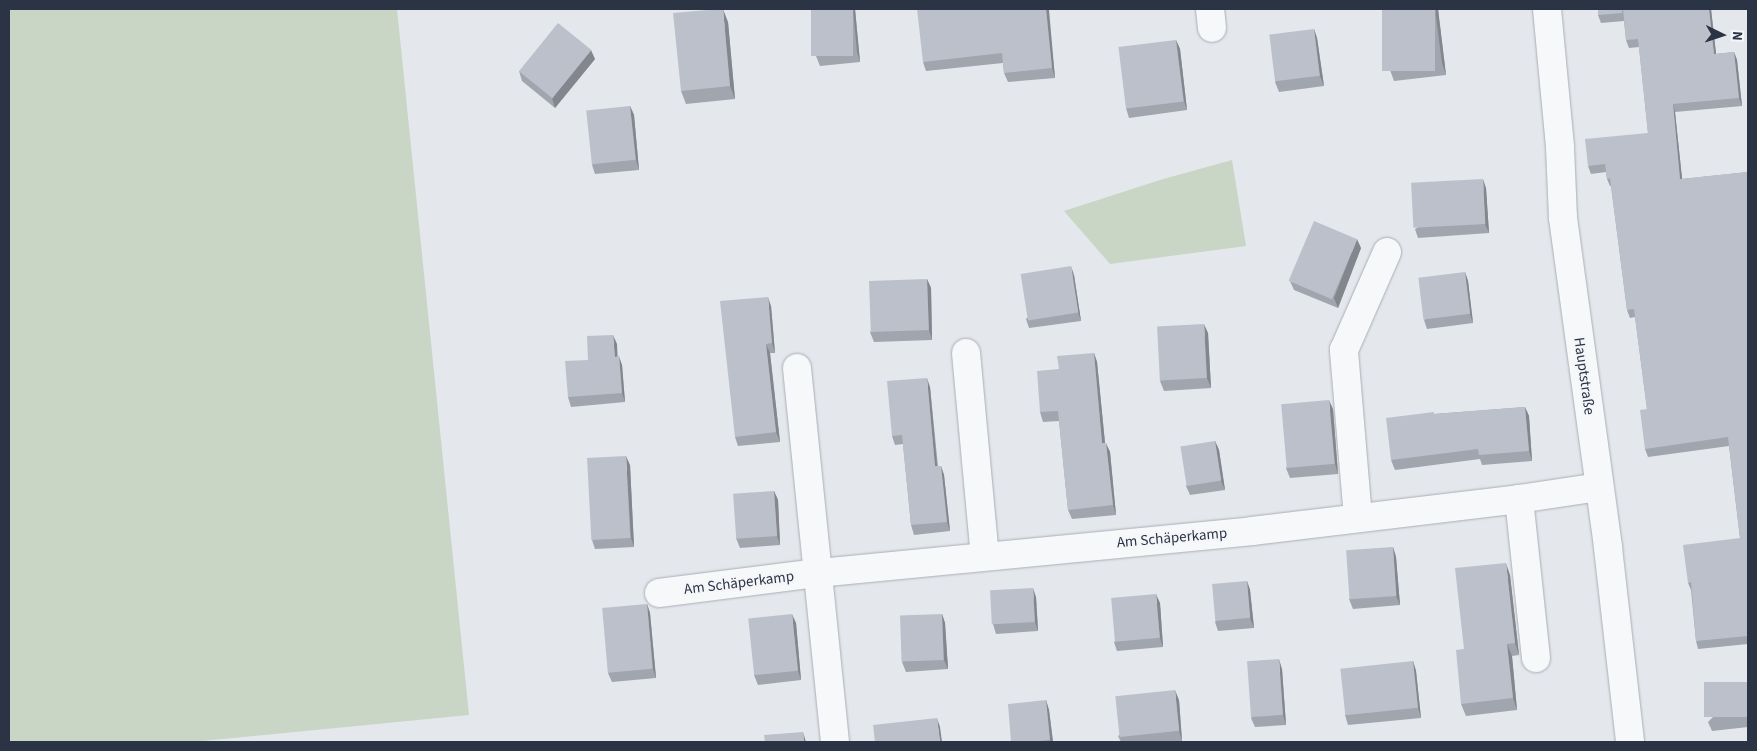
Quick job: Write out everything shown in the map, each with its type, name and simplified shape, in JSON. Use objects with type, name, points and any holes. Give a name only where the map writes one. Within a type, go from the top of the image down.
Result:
[{"type":"street","name":"Hauptstraße","points":[[1547,9],[1560,147],[1563,218],[1599,487],[1630,742]]},
{"type":"street","points":[[1358,518],[1344,350],[1387,252]]},
{"type":"street","points":[[966,353],[985,556]]},
{"type":"street","points":[[796,368],[835,742]]},
{"type":"street","name":"Am Schäperkamp","points":[[659,593],[818,573],[1252,531],[1519,499],[1599,487]]},
{"type":"street","points":[[1519,499],[1536,658]]},
{"type":"green space","points":[[9,9],[397,9],[469,715],[192,742],[9,742]]},
{"type":"green space","points":[[1232,160],[1246,246],[1110,264],[1064,211],[1160,180]]},
{"type":"building","points":[[723,9],[730,86],[681,91],[673,13]]},
{"type":"building","points":[[811,9],[853,9],[853,56],[811,56]]},
{"type":"building","points":[[917,9],[1046,9],[1052,68],[1004,73],[1002,53],[923,62]]},
{"type":"building","points":[[1382,9],[1435,9],[1435,71],[1382,71]]},
{"type":"building","points":[[1598,9],[1622,9],[1622,13],[1598,15]]},
{"type":"building","points":[[1623,9],[1709,9],[1714,54],[1734,52],[1739,98],[1673,104],[1680,179],[1748,172],[1748,636],[1696,641],[1691,582],[1688,583],[1683,545],[1740,538],[1728,437],[1645,449],[1640,410],[1647,409],[1634,309],[1627,310],[1610,178],[1607,179],[1605,164],[1588,166],[1585,139],[1648,133],[1638,39],[1626,40]]},
{"type":"building","points":[[558,23],[591,50],[552,98],[519,71]]},
{"type":"building","points":[[1314,29],[1320,76],[1275,81],[1269,34]]},
{"type":"building","points":[[1176,40],[1184,102],[1126,109],[1118,47]]},
{"type":"building","points":[[630,106],[636,160],[592,164],[586,111]]},
{"type":"building","points":[[1483,179],[1485,224],[1413,228],[1411,183]]},
{"type":"building","points":[[1314,221],[1357,239],[1332,299],[1289,281]]},
{"type":"building","points":[[1071,266],[1078,312],[1028,320],[1021,274]]},
{"type":"building","points":[[1465,272],[1470,314],[1423,319],[1418,278]]},
{"type":"building","points":[[927,279],[929,330],[871,332],[869,281]]},
{"type":"building","points":[[768,297],[772,343],[766,344],[776,432],[735,437],[720,301]]},
{"type":"building","points":[[1204,324],[1207,378],[1160,380],[1157,326]]},
{"type":"building","points":[[613,335],[615,357],[619,356],[622,393],[568,397],[565,361],[588,360],[587,336]]},
{"type":"building","points":[[1094,353],[1102,443],[1106,443],[1113,505],[1068,510],[1058,411],[1040,412],[1037,371],[1059,369],[1057,356]]},
{"type":"building","points":[[927,378],[935,466],[941,466],[947,522],[911,525],[902,435],[892,436],[887,381]]},
{"type":"building","points":[[1329,400],[1335,464],[1287,468],[1281,404]]},
{"type":"building","points":[[1525,407],[1529,451],[1479,455],[1478,449],[1391,460],[1386,418],[1434,412],[1434,414]]},
{"type":"building","points":[[1215,441],[1221,481],[1187,486],[1180,446]]},
{"type":"building","points":[[626,456],[630,538],[591,540],[587,458]]},
{"type":"building","points":[[774,491],[777,536],[736,539],[733,494]]},
{"type":"building","points":[[1393,547],[1396,596],[1350,599],[1346,550]]},
{"type":"building","points":[[1506,563],[1515,643],[1507,644],[1513,698],[1461,704],[1456,650],[1464,649],[1455,568]]},
{"type":"building","points":[[1247,581],[1250,618],[1215,621],[1212,584]]},
{"type":"building","points":[[1033,588],[1035,622],[992,624],[990,590]]},
{"type":"building","points":[[1156,594],[1160,638],[1115,642],[1111,598]]},
{"type":"building","points":[[647,604],[653,669],[608,673],[602,608]]},
{"type":"building","points":[[792,614],[798,671],[754,675],[748,619]]},
{"type":"building","points":[[942,614],[944,660],[902,661],[900,615]]},
{"type":"building","points":[[1279,659],[1283,715],[1251,717],[1247,661]]},
{"type":"building","points":[[1413,661],[1418,708],[1345,715],[1340,669]]},
{"type":"building","points":[[1704,682],[1748,682],[1748,717],[1704,717]]},
{"type":"building","points":[[1175,690],[1179,731],[1120,737],[1115,696]]},
{"type":"building","points":[[1046,700],[1050,740],[1011,742],[1008,704]]},
{"type":"building","points":[[937,718],[940,742],[875,742],[873,725]]},
{"type":"building","points":[[803,732],[804,742],[765,742],[764,735]]}]
